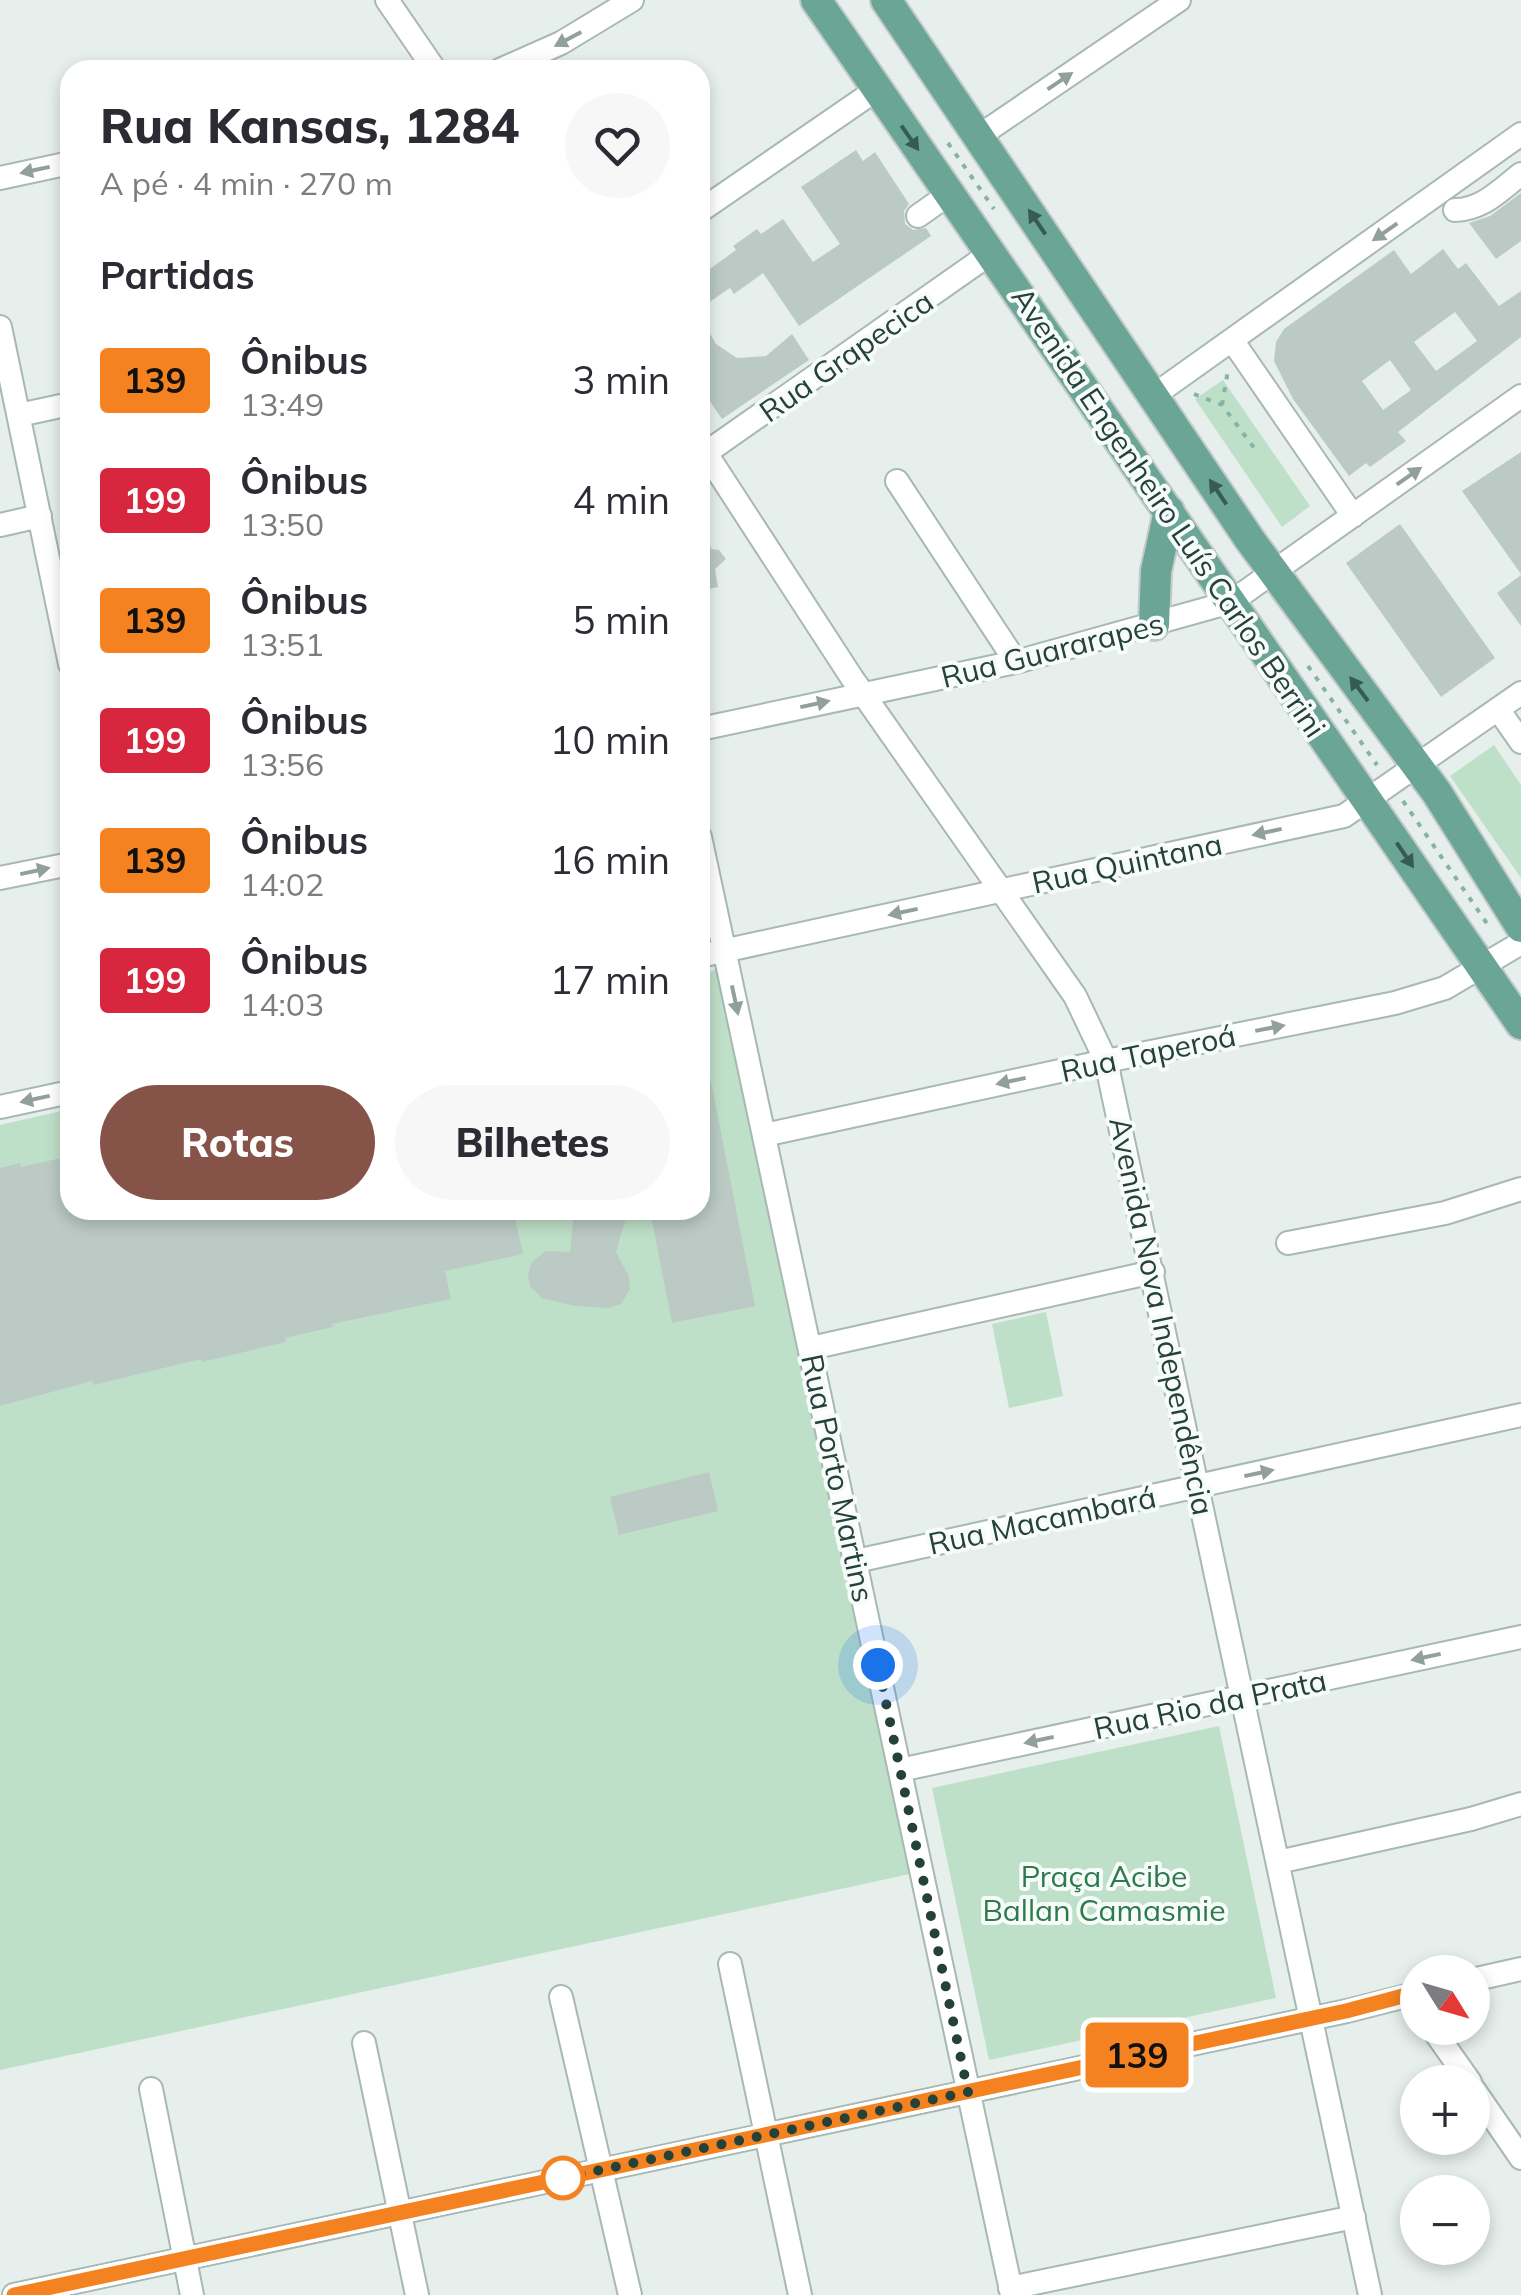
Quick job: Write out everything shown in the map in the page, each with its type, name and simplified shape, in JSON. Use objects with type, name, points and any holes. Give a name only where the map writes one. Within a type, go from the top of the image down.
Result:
[{"type":"main road","name":"Avenida Engenheiro Luís Carlos Berrini","points":[[816,0],[1521,1024]]},
{"type":"main road","name":"Avenida Engenheiro Luís Carlos Berrini","points":[[886,0],[1161,390],[1272,573],[1418,767],[1521,927]]},
{"type":"main road","points":[[1154,625],[1156,572],[1169,511]]},
{"type":"street","points":[[387,0],[428,60]]},
{"type":"street","points":[[523,60],[561,43],[632,0]]},
{"type":"street","points":[[979,136],[1180,0]]},
{"type":"street","points":[[710,204],[876,90]]},
{"type":"street","points":[[1161,390],[1232,340],[1453,208],[1521,134]]},
{"type":"street","points":[[0,178],[60,165]]},
{"type":"street","points":[[1453,208],[1469,210],[1479,206],[1521,174]]},
{"type":"street","points":[[918,216],[949,194]]},
{"type":"street","name":"Rua Grapecica","points":[[710,447],[991,254]]},
{"type":"street","points":[[0,327],[60,601]]},
{"type":"street","points":[[1232,340],[1353,516]]},
{"type":"street","name":"Rua Guararapes","points":[[710,727],[1016,662],[1231,602],[1521,396]]},
{"type":"street","points":[[19,415],[60,406]]},
{"type":"street","name":"Avenida Nova Independência","points":[[710,464],[998,891],[1075,996],[1106,1060],[1370,2295]]},
{"type":"street","points":[[897,481],[1016,662]]},
{"type":"street","points":[[0,525],[40,516]]},
{"type":"street","name":"Rua Quintana","points":[[710,954],[1344,816],[1521,693]]},
{"type":"street","points":[[1498,709],[1521,742]]},
{"type":"street","points":[[0,878],[60,866]]},
{"type":"street","name":"Rua Porto Martins","points":[[710,884],[1011,2291]]},
{"type":"street","name":"Rua Taperoá","points":[[764,1135],[1106,1060],[1396,1003],[1444,988],[1521,943]]},
{"type":"street","points":[[0,1107],[60,1094]]},
{"type":"street","points":[[1288,1243],[1445,1214],[1515,1189]]},
{"type":"street","points":[[810,1348],[1153,1272]]},
{"type":"street","name":"Rua Macambará","points":[[856,1561],[1521,1414]]},
{"type":"street","name":"Rua Rio da Prata","points":[[900,1770],[1521,1637]]},
{"type":"street","points":[[1278,1862],[1521,1804]]},
{"type":"street","points":[[730,1964],[800,2295]]},
{"type":"street","points":[[1490,1976],[1521,1968]]},
{"type":"street","points":[[561,1997],[630,2295]]},
{"type":"street","points":[[14,2295],[1400,2001]]},
{"type":"street","points":[[364,2043],[417,2295]]},
{"type":"street","points":[[151,2089],[192,2295]]},
{"type":"street","points":[[1490,2112],[1521,2158]]},
{"type":"street","points":[[1011,2291],[1354,2217]]},
{"type":"path","points":[[1161,390],[1222,404],[1255,449]]},
{"type":"green space","points":[[1223,380],[1310,506],[1282,527],[1195,399]]},
{"type":"green space","points":[[1494,745],[1521,785],[1521,878],[1450,776]]},
{"type":"green space","points":[[720,969],[910,1874],[0,2070],[0,1125],[60,1111],[60,1220],[710,1220],[710,972]]},
{"type":"green space","points":[[1046,1312],[1063,1396],[1009,1408],[992,1324]]},
{"type":"green space","name":"Praça Acibe Ballan Camasmie","points":[[1219,1726],[1276,1998],[989,2060],[932,1788]]},
{"type":"building","points":[[856,150],[863,161],[875,152],[909,204],[904,211],[905,224],[913,230],[926,228],[931,236],[799,326],[763,273],[734,294],[730,288],[710,302],[710,269],[757,229],[761,234],[783,219],[813,262],[840,244],[801,187]]},
{"type":"building","points":[[1521,193],[1521,241],[1496,259],[1469,223],[1490,216]]},
{"type":"building","points":[[1443,249],[1458,269],[1466,263],[1499,306],[1521,291],[1521,337],[1398,432],[1406,441],[1370,467],[1366,463],[1349,476],[1293,399],[1274,361],[1276,342],[1284,329],[1394,250],[1411,274]],"holes":[[[1455,312],[1477,341],[1436,371],[1414,342]],[[1390,360],[1411,390],[1383,410],[1362,381]]]},
{"type":"building","points":[[710,334],[716,344],[737,358],[766,356],[792,334],[809,360],[722,419],[710,402]]},
{"type":"building","points":[[1521,452],[1521,574],[1462,491]]},
{"type":"building","points":[[1400,524],[1495,658],[1441,697],[1346,563]]},
{"type":"building","points":[[710,544],[726,559],[715,569],[718,587],[710,589]]},
{"type":"building","points":[[1521,575],[1521,626],[1497,593]]},
{"type":"building","points":[[710,1076],[755,1306],[672,1323],[652,1220],[710,1220]]},
{"type":"building","points":[[60,1158],[60,1220],[515,1220],[523,1254],[445,1271],[451,1299],[332,1324],[333,1327],[285,1338],[286,1342],[202,1362],[201,1359],[93,1385],[92,1381],[0,1406],[0,1168],[20,1163],[21,1167]]},
{"type":"building","points":[[573,1220],[625,1220],[616,1252],[629,1277],[630,1289],[621,1304],[609,1308],[575,1306],[542,1298],[530,1287],[528,1274],[532,1262],[546,1251],[570,1252]]},
{"type":"building","points":[[709,1472],[718,1511],[619,1535],[610,1497]]},
{"type":"bus line","name":"139","points":[[14,2295],[1400,1997]]},
{"type":"route","points":[[563,2178],[968,2092],[878,1665]]}]
